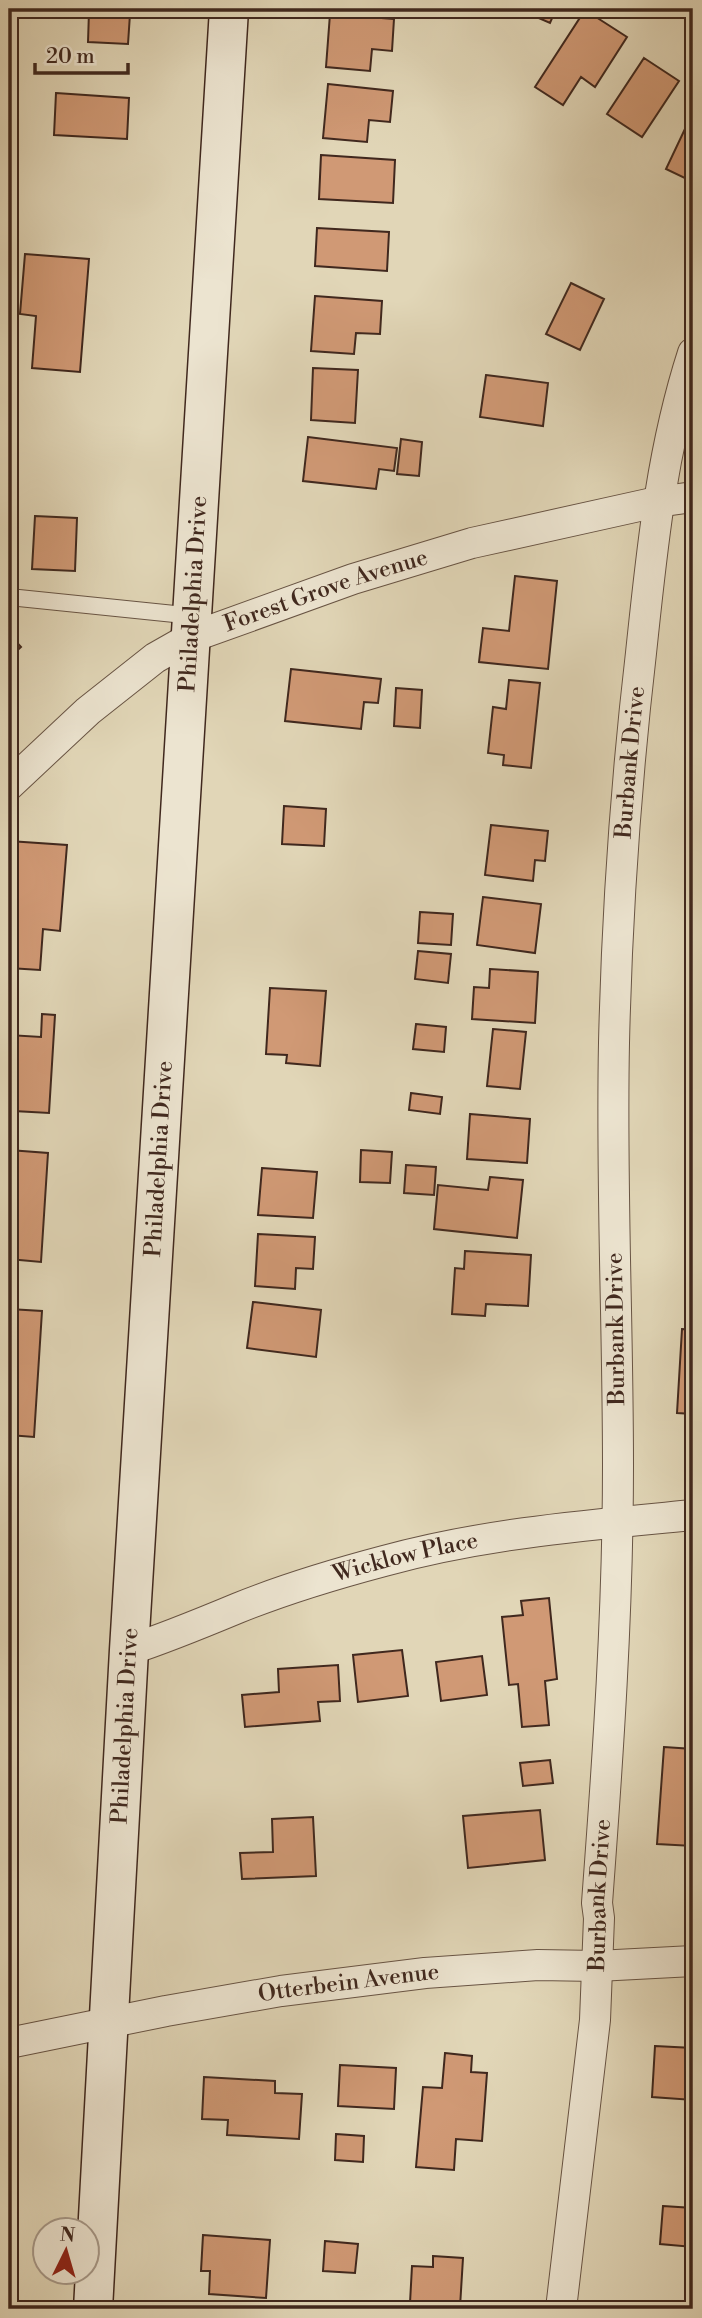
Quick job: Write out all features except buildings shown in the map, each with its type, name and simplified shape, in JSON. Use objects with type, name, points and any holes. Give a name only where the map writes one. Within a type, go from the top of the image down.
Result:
[{"type":"main road","name":"Philadelphia Drive","points":[[93,2309],[129,1650],[193,627],[227,9]]},
{"type":"street","name":"Burbank Drive","points":[[561,2309],[595,2020],[597,1903],[609,1733],[617,1522],[613,1145],[621,862],[627,773],[657,502],[682,387],[693,353]]},
{"type":"street","name":"Forest Grove Avenue","points":[[9,785],[88,711],[193,627],[472,543],[657,502],[693,497]]},
{"type":"street","name":"Wicklow Place","points":[[129,1650],[184,1632],[252,1603],[385,1560],[503,1535],[693,1515]]},
{"type":"street","name":"Otterbein Avenue","points":[[9,2043],[281,1991],[425,1973],[538,1965],[597,1966],[693,1961]]},
{"type":"lane","points":[[9,597],[193,627]]}]
